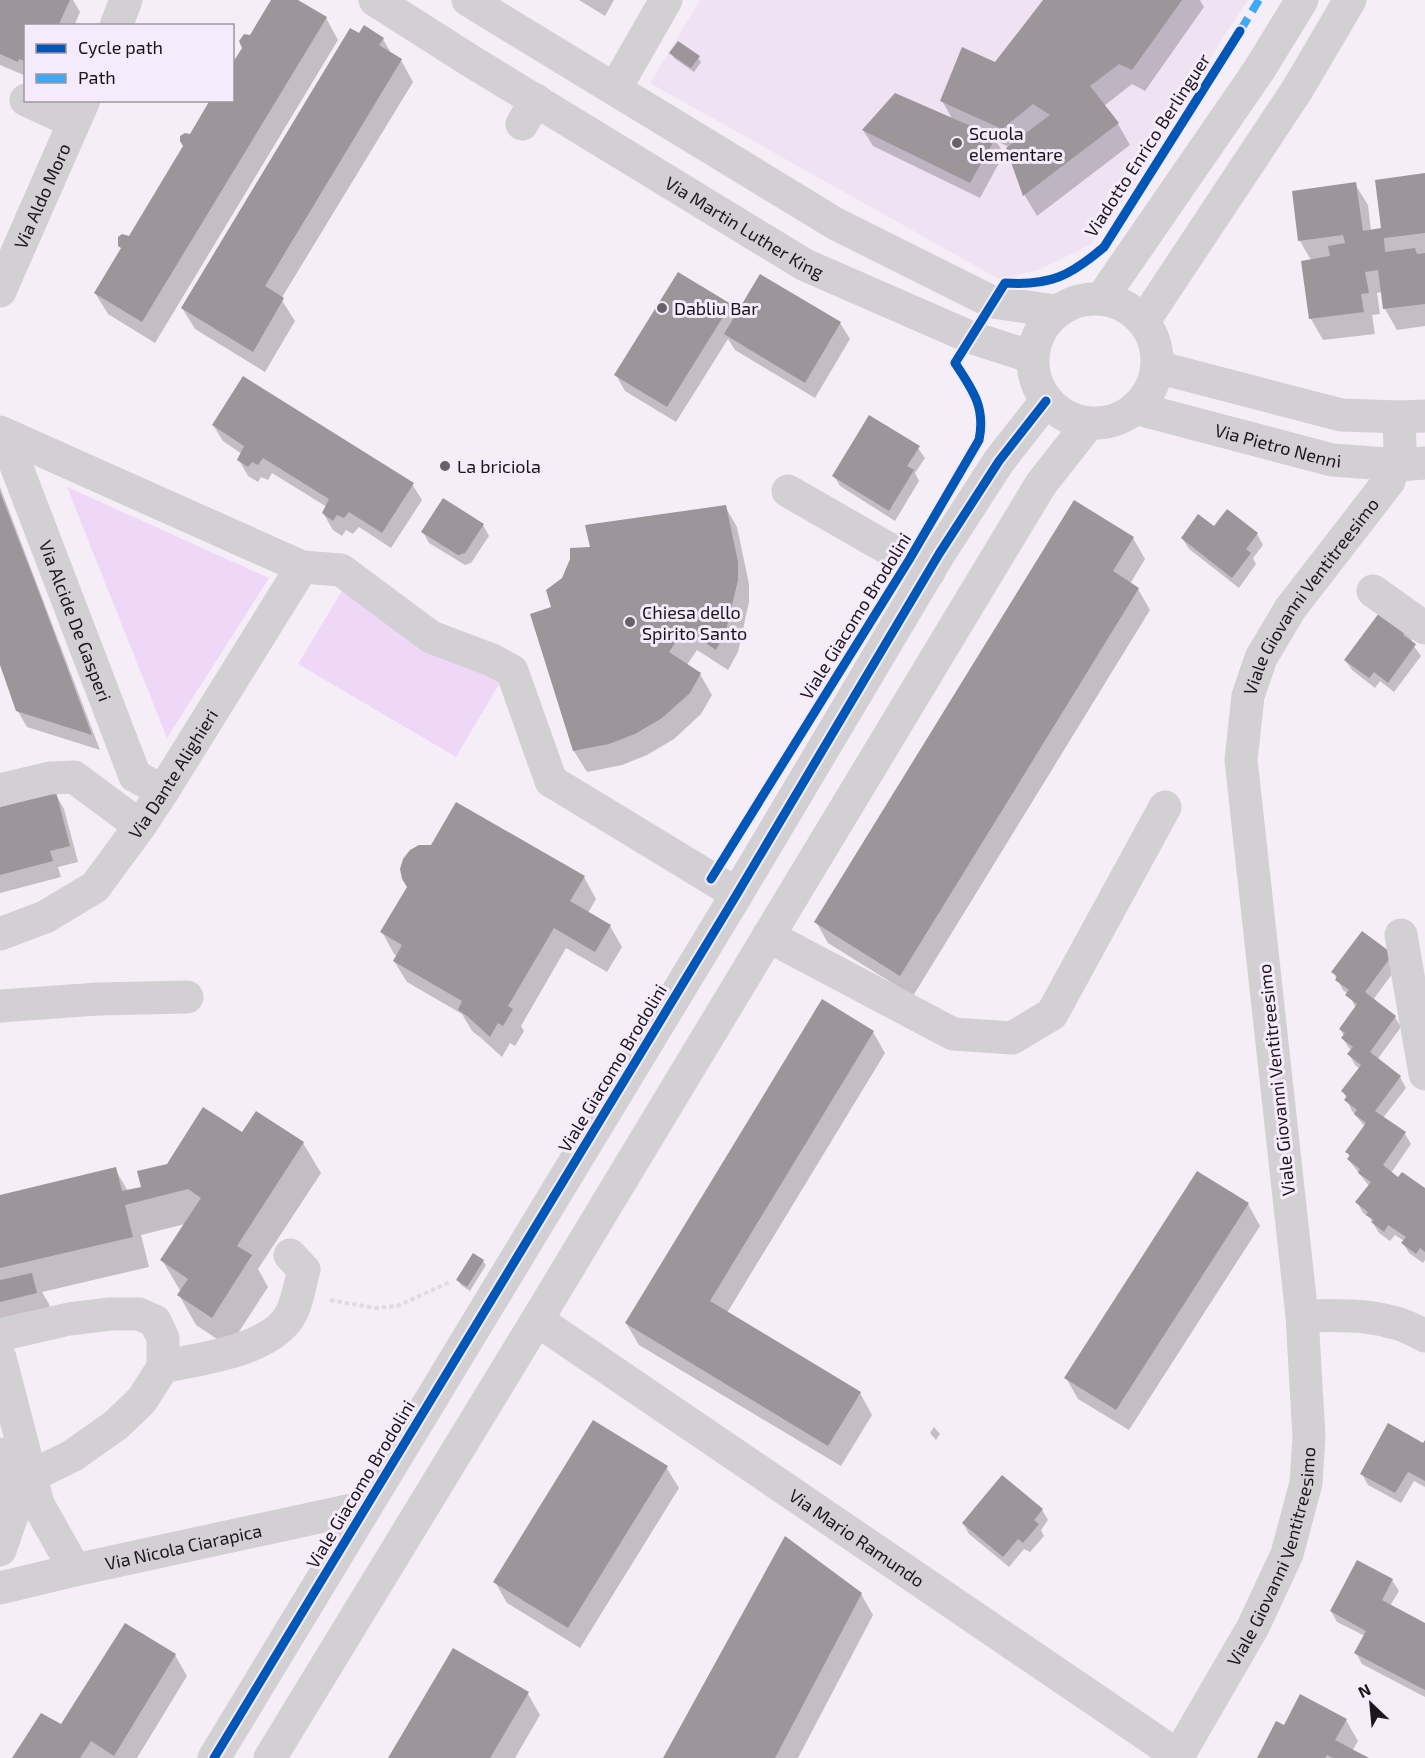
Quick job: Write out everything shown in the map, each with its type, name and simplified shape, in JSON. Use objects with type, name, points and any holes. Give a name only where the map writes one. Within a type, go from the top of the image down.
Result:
[{"type":"street","points":[[117,24],[126,0]]},
{"type":"street","name":"Via Martin Luther King","points":[[375,0],[474,63],[529,112],[596,154],[805,265],[970,337],[1032,357]]},
{"type":"street","points":[[468,0],[836,224],[992,302],[1056,311]]},
{"type":"street","points":[[615,89],[666,0]]},
{"type":"street","points":[[1102,298],[1259,70],[1302,0]]},
{"type":"street","points":[[1144,321],[1297,90],[1350,0]]},
{"type":"street","points":[[474,63],[503,21]]},
{"type":"street","points":[[1259,70],[1297,90]]},
{"type":"street","points":[[0,88],[24,99]]},
{"type":"street","points":[[36,102],[79,111]]},
{"type":"street","name":"Via Aldo Moro","points":[[0,291],[79,111]]},
{"type":"street","points":[[1086,298],[1102,298],[1118,302],[1132,310],[1144,321],[1152,335],[1157,367],[1154,382],[1146,396],[1135,408],[1121,417],[1106,422],[1089,423],[1065,416],[1046,401],[1033,373],[1032,357],[1035,340],[1044,324],[1056,311],[1086,298]]},
{"type":"street","points":[[1157,367],[1341,415],[1412,417]]},
{"type":"street","name":"Viale Giacomo Brodolini","points":[[214,1758],[737,894],[929,572],[999,461],[1046,401]]},
{"type":"street","name":"Via Pietro Nenni","points":[[1135,408],[1332,460],[1410,464]]},
{"type":"street","name":"Viale Giovanni Ventitreesimo","points":[[1177,1757],[1253,1627],[1287,1554],[1306,1483],[1309,1437],[1302,1316],[1241,760],[1248,696],[1261,658],[1290,609],[1389,480],[1410,464],[1400,449],[1412,417]]},
{"type":"street","points":[[270,1758],[1041,484],[1089,423]]},
{"type":"street","name":"Via Alcide De Gasperi","points":[[2,433],[302,567],[341,570],[432,637],[492,660],[512,671],[551,781],[737,894]]},
{"type":"street","name":"Via Alcide De Gasperi","points":[[2,433],[135,776],[163,791]]},
{"type":"street","points":[[788,491],[929,572]]},
{"type":"street","name":"Via Dante Alighieri","points":[[0,934],[45,917],[95,886],[163,791],[302,567]]},
{"type":"street","points":[[1373,591],[1425,628]]},
{"type":"street","points":[[0,790],[50,778],[74,777],[140,826]]},
{"type":"street","points":[[768,936],[953,1034],[1012,1038],[1052,1014],[1165,807]]},
{"type":"street","points":[[1401,935],[1425,1074]]},
{"type":"street","points":[[0,1006],[98,999],[187,997]]},
{"type":"street","points":[[163,1367],[252,1346],[277,1333],[292,1313],[304,1270],[290,1255]]},
{"type":"street","points":[[0,1335],[69,1319],[110,1314],[139,1314],[155,1321],[164,1338],[163,1367],[142,1400],[116,1425],[72,1456],[9,1473]]},
{"type":"street","points":[[1302,1316],[1357,1315],[1410,1326],[1425,1336]]},
{"type":"street","name":"Via Mario Ramundo","points":[[537,1320],[1177,1757]]},
{"type":"street","points":[[0,1358],[14,1510],[0,1550]]},
{"type":"street","points":[[9,1473],[38,1504],[75,1570]]},
{"type":"street","name":"Via Nicola Ciarapica","points":[[0,1588],[365,1508]]},
{"type":"path","points":[[297,1293],[367,1307],[397,1306],[450,1282]]},
{"type":"shaded area","name":"Scuola elementare","points":[[700,0],[1248,0],[1122,203],[1090,245],[1036,271],[999,279],[650,83]]},
{"type":"shaded area","points":[[67,487],[269,578],[167,738]]},
{"type":"shaded area","points":[[345,586],[502,679],[456,757],[298,664]]},
{"type":"building","points":[[0,0],[70,0],[59,24],[24,24],[24,60],[19,59],[18,62],[0,54]]},
{"type":"building","points":[[271,0],[298,0],[327,17],[142,322],[94,293],[121,248],[118,246],[118,237],[122,234],[129,236],[183,146],[180,136],[185,133],[190,134],[209,102],[234,102],[234,61],[242,48],[239,41],[244,34],[250,35]]},
{"type":"building","points":[[1043,0],[1182,0],[1132,70],[1119,64],[1090,86],[1119,123],[1023,196],[1006,148],[1050,115],[1033,104],[1002,129],[940,101],[962,47],[995,62]]},
{"type":"building","points":[[364,25],[384,38],[379,45],[402,59],[265,286],[284,298],[253,352],[181,308],[350,28],[359,33]]},
{"type":"building","points":[[678,41],[700,56],[691,68],[669,53]]},
{"type":"building","points":[[895,93],[996,137],[970,183],[862,130]]},
{"type":"building","points":[[1425,173],[1425,233],[1384,238],[1385,252],[1415,248],[1417,254],[1425,253],[1425,304],[1383,309],[1378,270],[1365,272],[1369,293],[1361,294],[1364,312],[1309,319],[1301,261],[1330,256],[1328,246],[1345,243],[1343,235],[1298,241],[1292,191],[1356,182],[1363,231],[1381,228],[1375,180]]},
{"type":"building","points":[[678,272],[731,304],[667,407],[614,375]]},
{"type":"building","points":[[760,274],[841,322],[805,383],[724,334]]},
{"type":"building","points":[[243,376],[414,483],[382,533],[349,512],[344,518],[337,515],[333,521],[322,513],[329,499],[263,458],[258,465],[252,462],[248,467],[237,460],[244,446],[212,425]]},
{"type":"building","points":[[869,415],[920,446],[907,466],[914,470],[889,511],[832,476]]},
{"type":"building","points":[[0,492],[92,735],[16,711],[0,665]]},
{"type":"building","points":[[443,498],[484,524],[465,553],[458,555],[421,532]]},
{"type":"building","points":[[1074,500],[1134,537],[1113,571],[1139,588],[900,976],[814,922]]},
{"type":"building","name":"Chiesa dello Spirito Santo","points":[[726,505],[738,562],[738,580],[726,630],[716,650],[685,629],[669,652],[701,673],[690,693],[662,718],[635,734],[609,744],[573,751],[530,614],[551,607],[546,590],[562,578],[570,559],[570,548],[590,547],[585,525]]},
{"type":"building","points":[[1227,509],[1258,533],[1246,549],[1251,553],[1232,578],[1181,538],[1198,514],[1214,526]]},
{"type":"building","points":[[1382,609],[1407,629],[1403,635],[1416,644],[1388,683],[1374,672],[1369,678],[1344,660]]},
{"type":"building","points":[[56,792],[70,846],[50,851],[53,861],[0,875],[0,807]]},
{"type":"building","points":[[456,802],[585,876],[570,901],[611,925],[595,952],[554,928],[508,1006],[513,1009],[503,1026],[498,1023],[490,1037],[458,1010],[462,1001],[393,961],[402,945],[380,932],[407,887],[400,869],[403,859],[410,850],[419,845],[431,845]]},
{"type":"building","points":[[1362,931],[1393,954],[1365,992],[1396,1016],[1370,1052],[1401,1076],[1375,1111],[1406,1132],[1383,1165],[1398,1177],[1402,1172],[1425,1188],[1425,1252],[1420,1248],[1416,1254],[1401,1243],[1406,1237],[1388,1225],[1384,1232],[1371,1222],[1374,1220],[1366,1215],[1368,1212],[1355,1202],[1371,1182],[1358,1173],[1360,1169],[1347,1159],[1350,1155],[1345,1152],[1366,1123],[1354,1114],[1357,1110],[1344,1100],[1347,1096],[1341,1091],[1361,1065],[1347,1054],[1353,1047],[1341,1038],[1345,1033],[1339,1029],[1357,1004],[1345,995],[1349,990],[1335,980],[1337,976],[1331,972]]},
{"type":"building","points":[[822,999],[874,1031],[710,1301],[861,1392],[828,1446],[625,1323]]},
{"type":"building","points":[[203,1107],[242,1132],[256,1111],[304,1142],[237,1246],[252,1255],[212,1318],[177,1295],[188,1279],[160,1260],[201,1198],[188,1189],[125,1205],[133,1237],[0,1268],[0,1195],[116,1167],[122,1191],[141,1187],[137,1171],[167,1164]]},
{"type":"building","points":[[1197,1171],[1249,1203],[1116,1410],[1064,1378]]},
{"type":"building","points":[[473,1253],[484,1260],[467,1287],[456,1280]]},
{"type":"building","points":[[32,1273],[37,1293],[0,1302],[0,1280]]},
{"type":"building","points":[[593,1420],[668,1466],[568,1628],[493,1582]]},
{"type":"building","points":[[1388,1423],[1423,1443],[1425,1440],[1425,1481],[1408,1472],[1395,1493],[1360,1474]]},
{"type":"building","points":[[1002,1475],[1043,1509],[1034,1520],[1039,1524],[1023,1543],[1018,1539],[1003,1557],[962,1523]]},
{"type":"building","points":[[785,1536],[862,1593],[775,1758],[663,1758]]},
{"type":"building","points":[[1357,1560],[1393,1579],[1382,1600],[1425,1623],[1425,1690],[1354,1653],[1366,1631],[1330,1611]]},
{"type":"building","points":[[125,1623],[176,1654],[114,1756],[91,1741],[80,1758],[12,1758],[41,1713],[61,1724]]},
{"type":"building","points":[[453,1648],[529,1692],[490,1758],[388,1758]]},
{"type":"building","points":[[1300,1694],[1347,1719],[1335,1740],[1369,1758],[1333,1758],[1327,1755],[1325,1758],[1257,1758],[1276,1721],[1284,1725]]},
{"type":"marked path","points":[[1240,31],[1259,0]]},
{"type":"cycle path","name":"Viadotto Enrico Berlinguer","points":[[711,879],[909,560],[979,440],[981,428],[979,408],[972,390],[955,363],[1005,283],[1035,283],[1059,277],[1081,265],[1104,247],[1240,31]]},
{"type":"cycle path","points":[[214,1758],[737,894],[939,554],[999,461],[1046,401]]},
{"type":"place","name":"Scuola elementare","points":[[957,143]]},
{"type":"place","name":"Dabliu Bar","points":[[662,308]]},
{"type":"place","name":"La briciola","points":[[445,466]]},
{"type":"place","name":"Chiesa dello Spirito Santo","points":[[630,622]]}]
